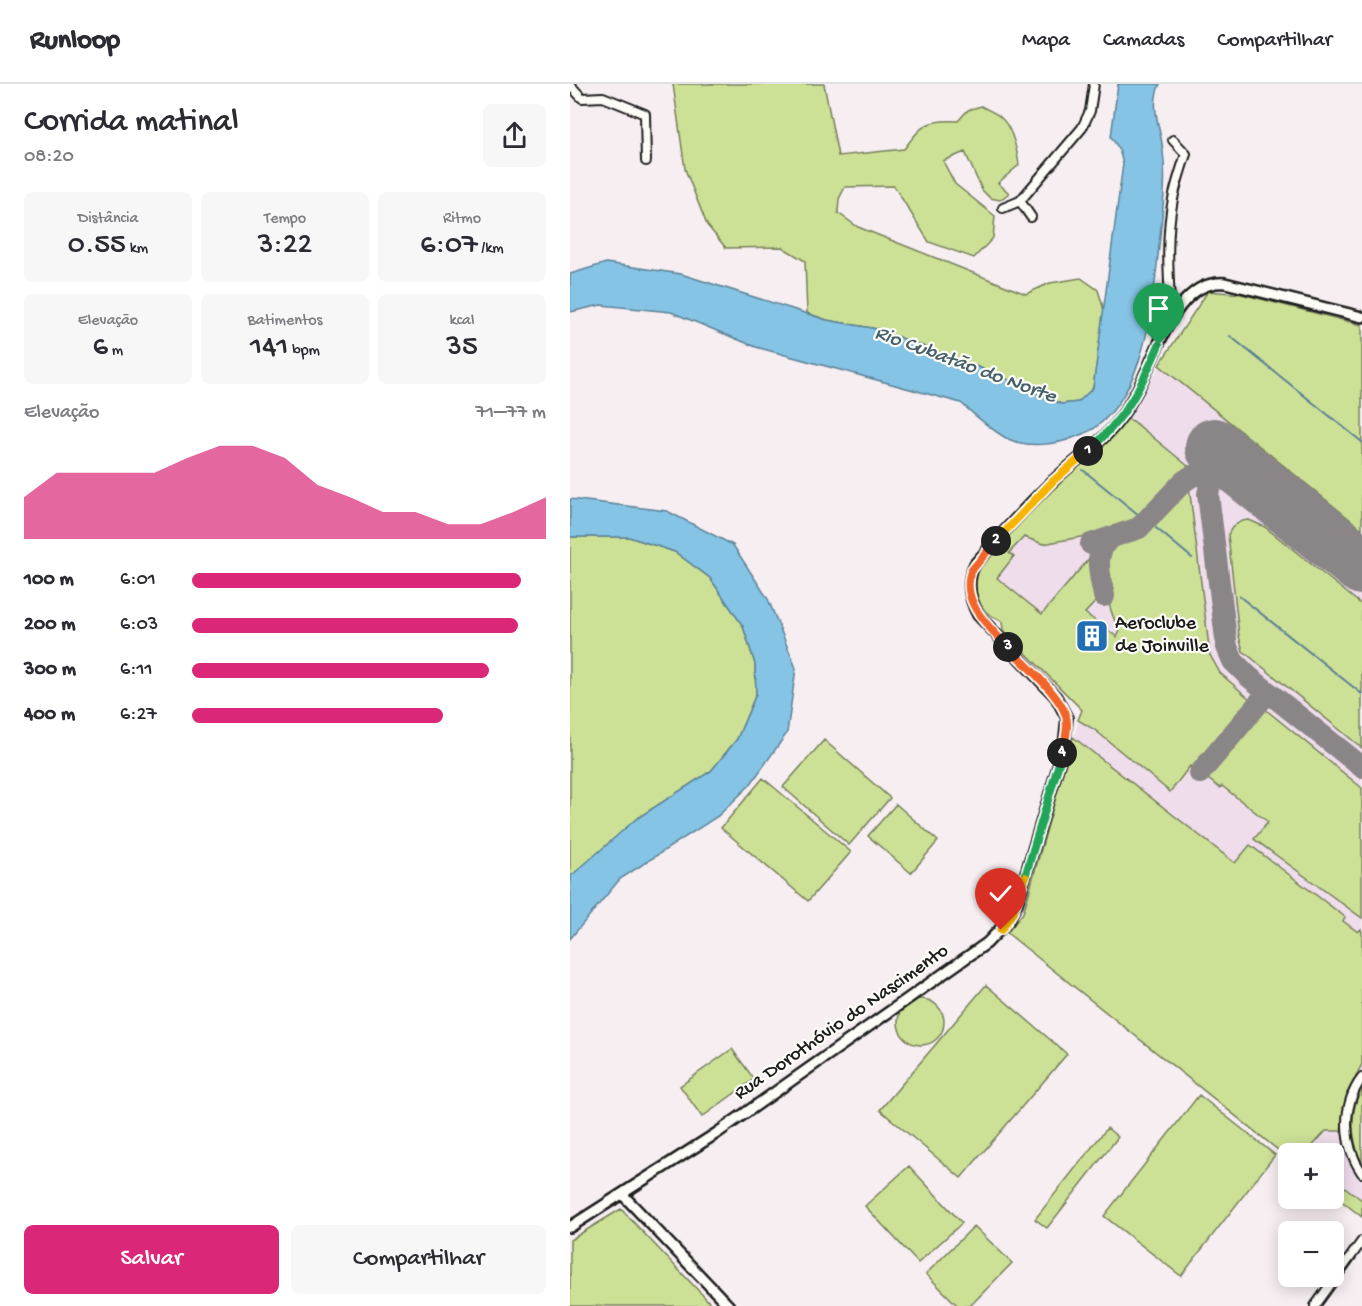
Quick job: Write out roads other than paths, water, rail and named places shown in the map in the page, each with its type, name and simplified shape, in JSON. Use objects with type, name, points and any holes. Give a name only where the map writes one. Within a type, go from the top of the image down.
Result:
[{"type":"street","points":[[1003,208],[1020,201],[1087,120],[1094,84]]},
{"type":"street","points":[[570,86],[582,98],[603,97],[645,114],[646,161]]},
{"type":"street","points":[[1171,321],[1167,260],[1168,235],[1173,200],[1186,154],[1173,140]]},
{"type":"street","points":[[1020,201],[1030,218]]},
{"type":"street","points":[[1171,321],[1187,298],[1196,290],[1216,282],[1236,285],[1362,318]]},
{"type":"street","name":"Rua Dorothóvio do Nascimento","points":[[570,1227],[623,1195],[746,1113],[987,943],[1001,930],[1013,912],[1064,747],[1067,723],[1065,713],[1056,697],[978,615],[972,599],[969,577],[975,564],[1028,507],[1114,426],[1139,389],[1171,321]]},
{"type":"street","points":[[1362,1078],[1352,1096],[1347,1124],[1354,1159],[1362,1173]]},
{"type":"street","points":[[623,1195],[729,1306]]},
{"type":"street","points":[[1315,1306],[1362,1241]]},
{"type":"water","name":"Rio Cubatão do Norte","points":[[1118,84],[1160,84],[1156,109],[1164,163],[1163,210],[1150,319],[1136,368],[1126,391],[1113,411],[1086,433],[1051,444],[1024,444],[1008,439],[961,403],[756,347],[671,312],[601,305],[570,312],[570,274],[606,263],[681,274],[827,320],[877,329],[991,372],[1061,404],[1078,402],[1093,388],[1123,164],[1119,149],[1111,137]]},
{"type":"water","points":[[570,499],[667,511],[733,545],[768,599],[796,668],[787,733],[750,785],[718,816],[620,879],[570,939],[571,876],[636,819],[711,771],[737,739],[756,694],[755,664],[743,626],[710,578],[675,552],[629,537],[570,537]]},
{"type":"waterway","points":[[1230,336],[1362,442]]},
{"type":"waterway","points":[[1083,470],[1139,515]]},
{"type":"waterway","points":[[1156,528],[1192,558]]},
{"type":"waterway","points":[[1239,596],[1362,694]]},
{"type":"place","name":"Aeroclube de Joinville","points":[[1092,636]]}]
